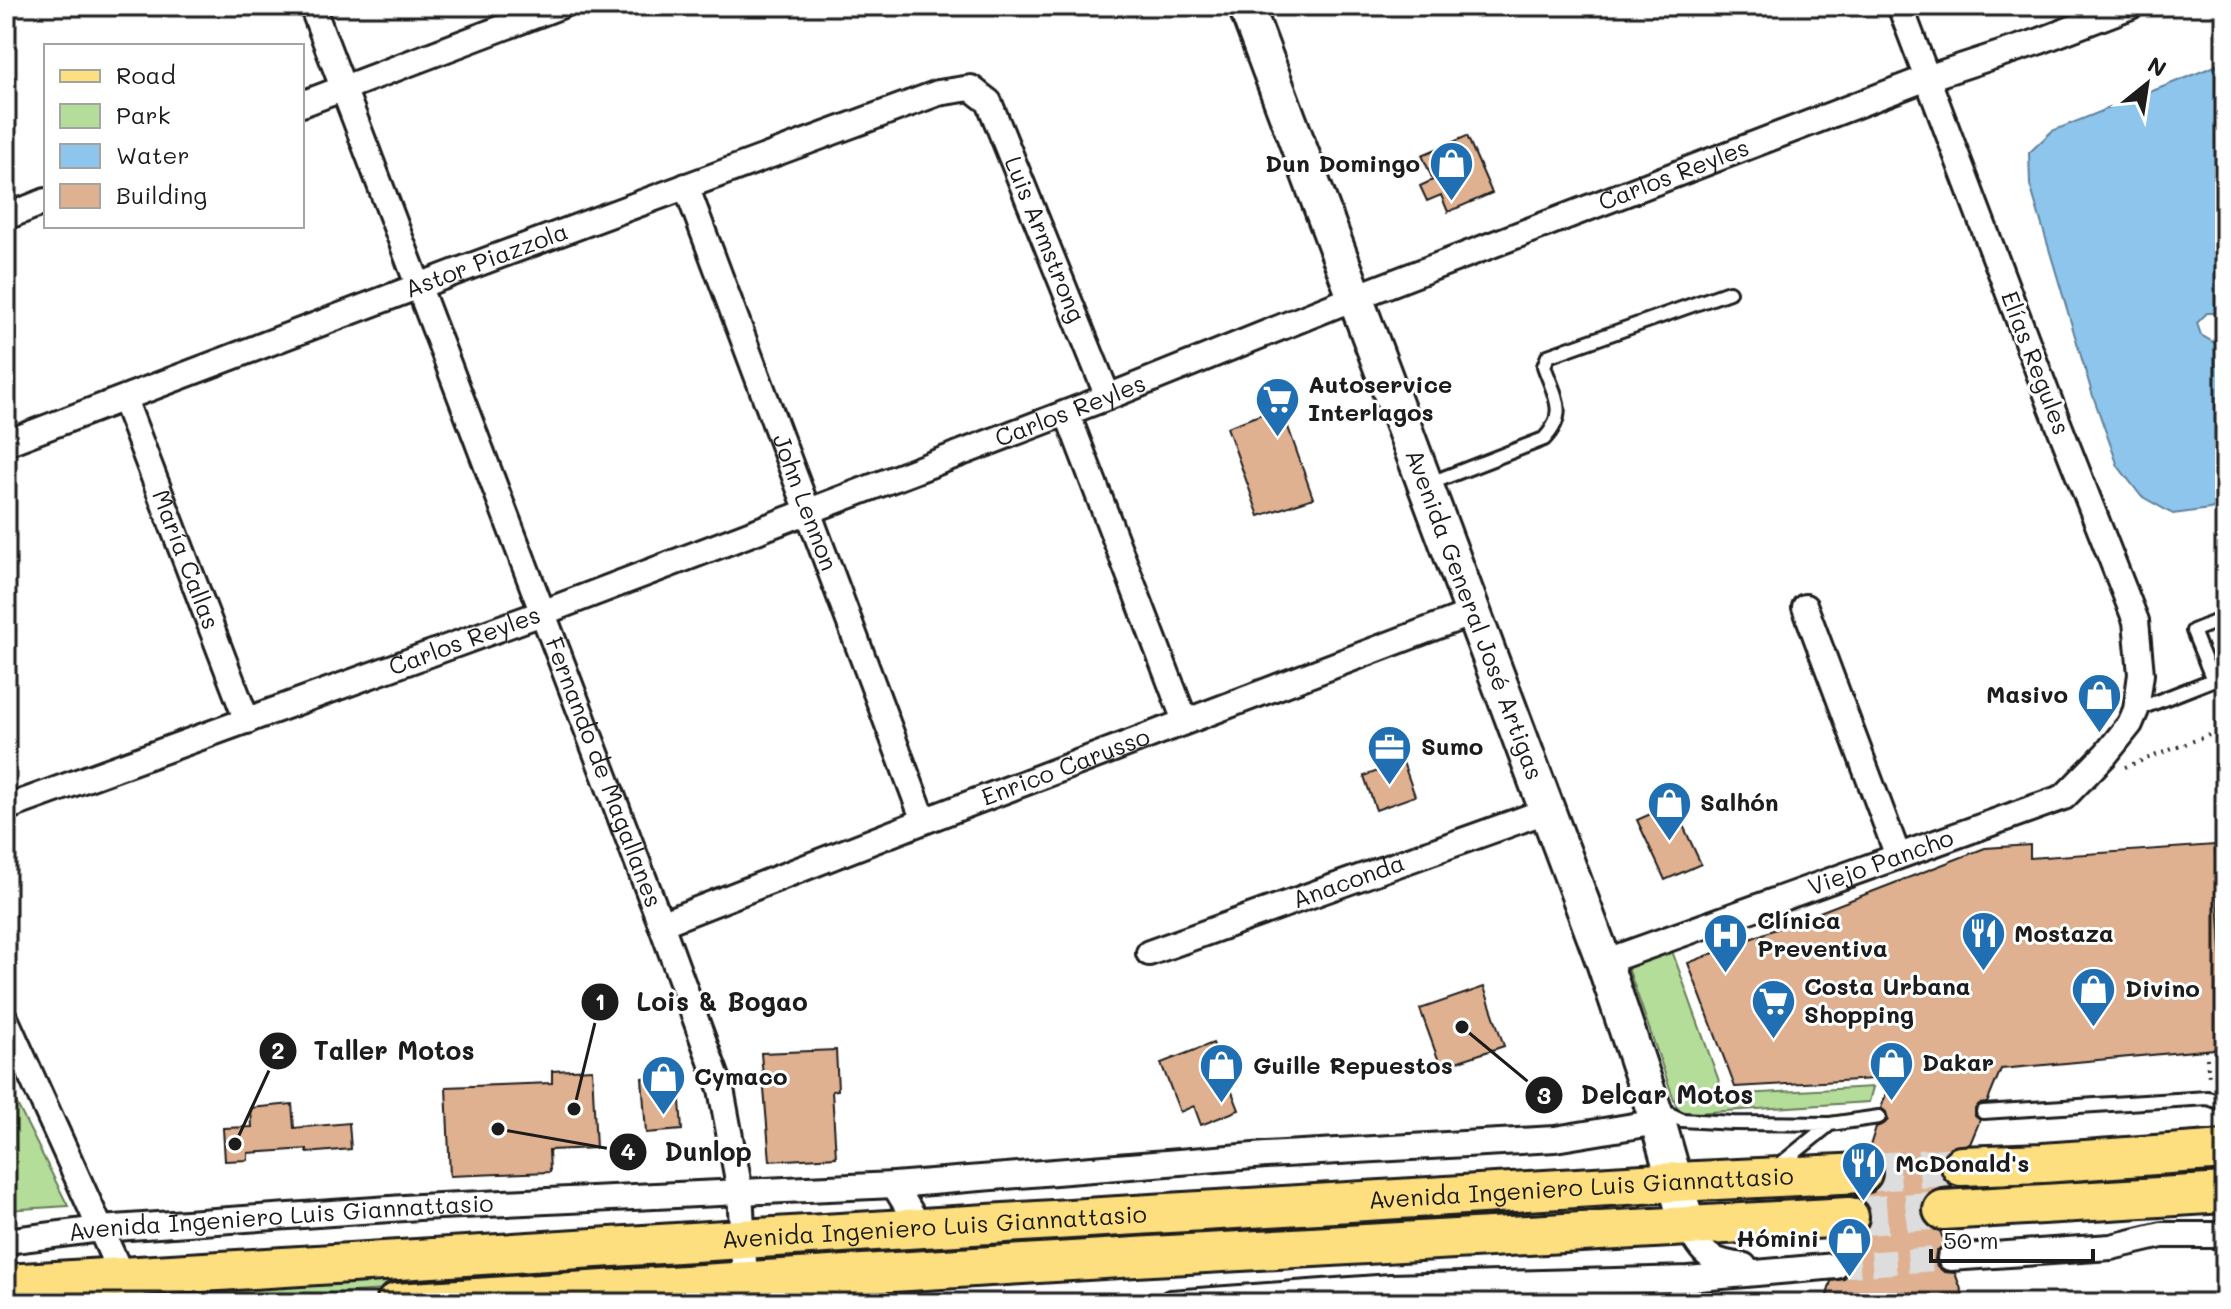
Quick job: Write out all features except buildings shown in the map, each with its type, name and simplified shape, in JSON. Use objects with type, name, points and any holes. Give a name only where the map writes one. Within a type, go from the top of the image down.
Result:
[{"type":"main road","points":[[1961,1166],[2225,1150]]},
{"type":"main road","name":"Avenida Ingeniero Luis Giannattasio","points":[[6,1284],[128,1290],[742,1239],[1862,1173]]},
{"type":"main road","points":[[1943,1210],[2225,1193]]},
{"type":"main road","name":"Avenida Ingeniero Luis Giannattasio","points":[[396,1303],[1849,1217]]},
{"type":"street","name":"Fernando de Magallanes","points":[[312,6],[721,1089],[740,1191],[745,1281]]},
{"type":"street","points":[[304,103],[560,6]]},
{"type":"street","name":"Avenida General José Artigas","points":[[1246,6],[1604,962],[1655,1113],[1688,1227]]},
{"type":"street","name":"Elías Regules","points":[[1900,6],[2136,621],[2141,674],[2133,717]]},
{"type":"street","name":"Carlos Reyles","points":[[6,808],[542,613],[1067,413],[1356,297],[1927,78],[2040,41],[2131,6]]},
{"type":"street","name":"Astor Piazzola","points":[[6,443],[938,93],[971,88]]},
{"type":"street","name":"Luis Armstrong","points":[[971,88],[989,102],[1108,397]]},
{"type":"street","name":"John Lennon","points":[[686,186],[924,821]]},
{"type":"street","points":[[6,217],[44,202]]},
{"type":"street","name":"María Callas","points":[[124,399],[247,721]]},
{"type":"street","points":[[1067,413],[1185,721]]},
{"type":"street","points":[[1805,607],[1898,856]]},
{"type":"street","name":"Enrico Carusso","points":[[661,924],[1472,613]]},
{"type":"street","name":"Viejo Pancho","points":[[1604,962],[2064,797],[2106,754],[2133,717]]},
{"type":"street","name":"Anaconda","points":[[1149,953],[1546,811]]},
{"type":"street","points":[[6,1020],[128,1290]]},
{"type":"street","name":"Avenida Ingeniero Luis Giannattasio","points":[[6,1241],[100,1229],[419,1207],[894,1185],[1266,1155],[1555,1139],[1655,1113]]},
{"type":"street","points":[[894,1185],[921,1229]]},
{"type":"street","points":[[1688,1227],[1699,1247],[1711,1259],[1730,1266],[1788,1271]]},
{"type":"street","points":[[1950,1258],[2111,1247],[2162,1235],[2225,1235]]},
{"type":"street","points":[[1386,1243],[1392,1295]]},
{"type":"street","points":[[1171,1303],[1688,1279],[1836,1266]]},
{"type":"lane","points":[[1425,485],[1544,439],[1555,428],[1560,409],[1544,366],[1548,356],[1729,292]]},
{"type":"lane","points":[[2133,717],[2219,677],[2193,631],[2225,618]]},
{"type":"lane","points":[[1983,1112],[2208,1098],[2225,1094]]},
{"type":"lane","points":[[2208,1098],[2225,1104]]},
{"type":"lane","points":[[1655,1113],[1664,1112],[1682,1120],[1830,1124],[1879,1117]]},
{"type":"lane","points":[[1765,1177],[1830,1124]]},
{"type":"path","points":[[2118,770],[2225,729]]},
{"type":"path","points":[[2221,807],[2225,776]]},
{"type":"path","points":[[2206,1050],[2209,1077],[2225,1076]]},
{"type":"green space","points":[[1671,948],[1724,1095],[1873,1087],[1869,1102],[1679,1114],[1627,965]]},
{"type":"green space","points":[[6,1082],[68,1206],[6,1210]]},
{"type":"green space","points":[[2225,1162],[2225,1180],[2086,1188],[2088,1175]]},
{"type":"green space","points":[[1643,1195],[1644,1204],[1550,1214],[853,1256],[790,1259],[777,1254]]},
{"type":"green space","points":[[719,1258],[711,1264],[550,1274],[527,1281],[181,1303],[167,1300],[165,1289]]},
{"type":"green space","points":[[94,1294],[95,1303],[6,1303],[6,1295]]},
{"type":"water","points":[[2225,62],[2225,313],[2207,313],[2197,323],[2201,335],[2225,349],[2225,503],[2210,509],[2173,514],[2141,496],[2118,466],[2092,393],[2030,185],[2029,153],[2052,131]]},
{"type":"tunnel","points":[[1862,1173],[1961,1166]]},
{"type":"tunnel","points":[[1849,1217],[1943,1210]]},
{"type":"tunnel","points":[[1836,1266],[1950,1258]]},
{"type":"place","name":"Dun Domingo","points":[[1451,203]]},
{"type":"place","name":"Autoservice Interlagos","points":[[1277,438]]},
{"type":"place","name":"Masivo","points":[[2099,734]]},
{"type":"place","name":"Sumo","points":[[1390,786]]},
{"type":"place","name":"Salhón","points":[[1669,842]]},
{"type":"place","name":"Mostaza","points":[[1983,973]]},
{"type":"place","name":"Clínica Preventiva","points":[[1726,974]]},
{"type":"place","name":"Delcar Motos","points":[[1462,1027]]},
{"type":"place","name":"Divino","points":[[2094,1028]]},
{"type":"place","name":"Costa Urbana Shopping","points":[[1773,1040]]},
{"type":"place","name":"Dakar","points":[[1891,1102]]},
{"type":"place","name":"Guille Repuestos","points":[[1222,1105]]},
{"type":"place","name":"Lois & Bogao","points":[[574,1109]]},
{"type":"place","name":"Cymaco","points":[[663,1116]]},
{"type":"place","name":"Dunlop","points":[[498,1129]]},
{"type":"place","name":"Taller Motos","points":[[235,1144]]},
{"type":"place","name":"McDonald's","points":[[1864,1203]]},
{"type":"place","name":"Hómini","points":[[1850,1278]]}]
